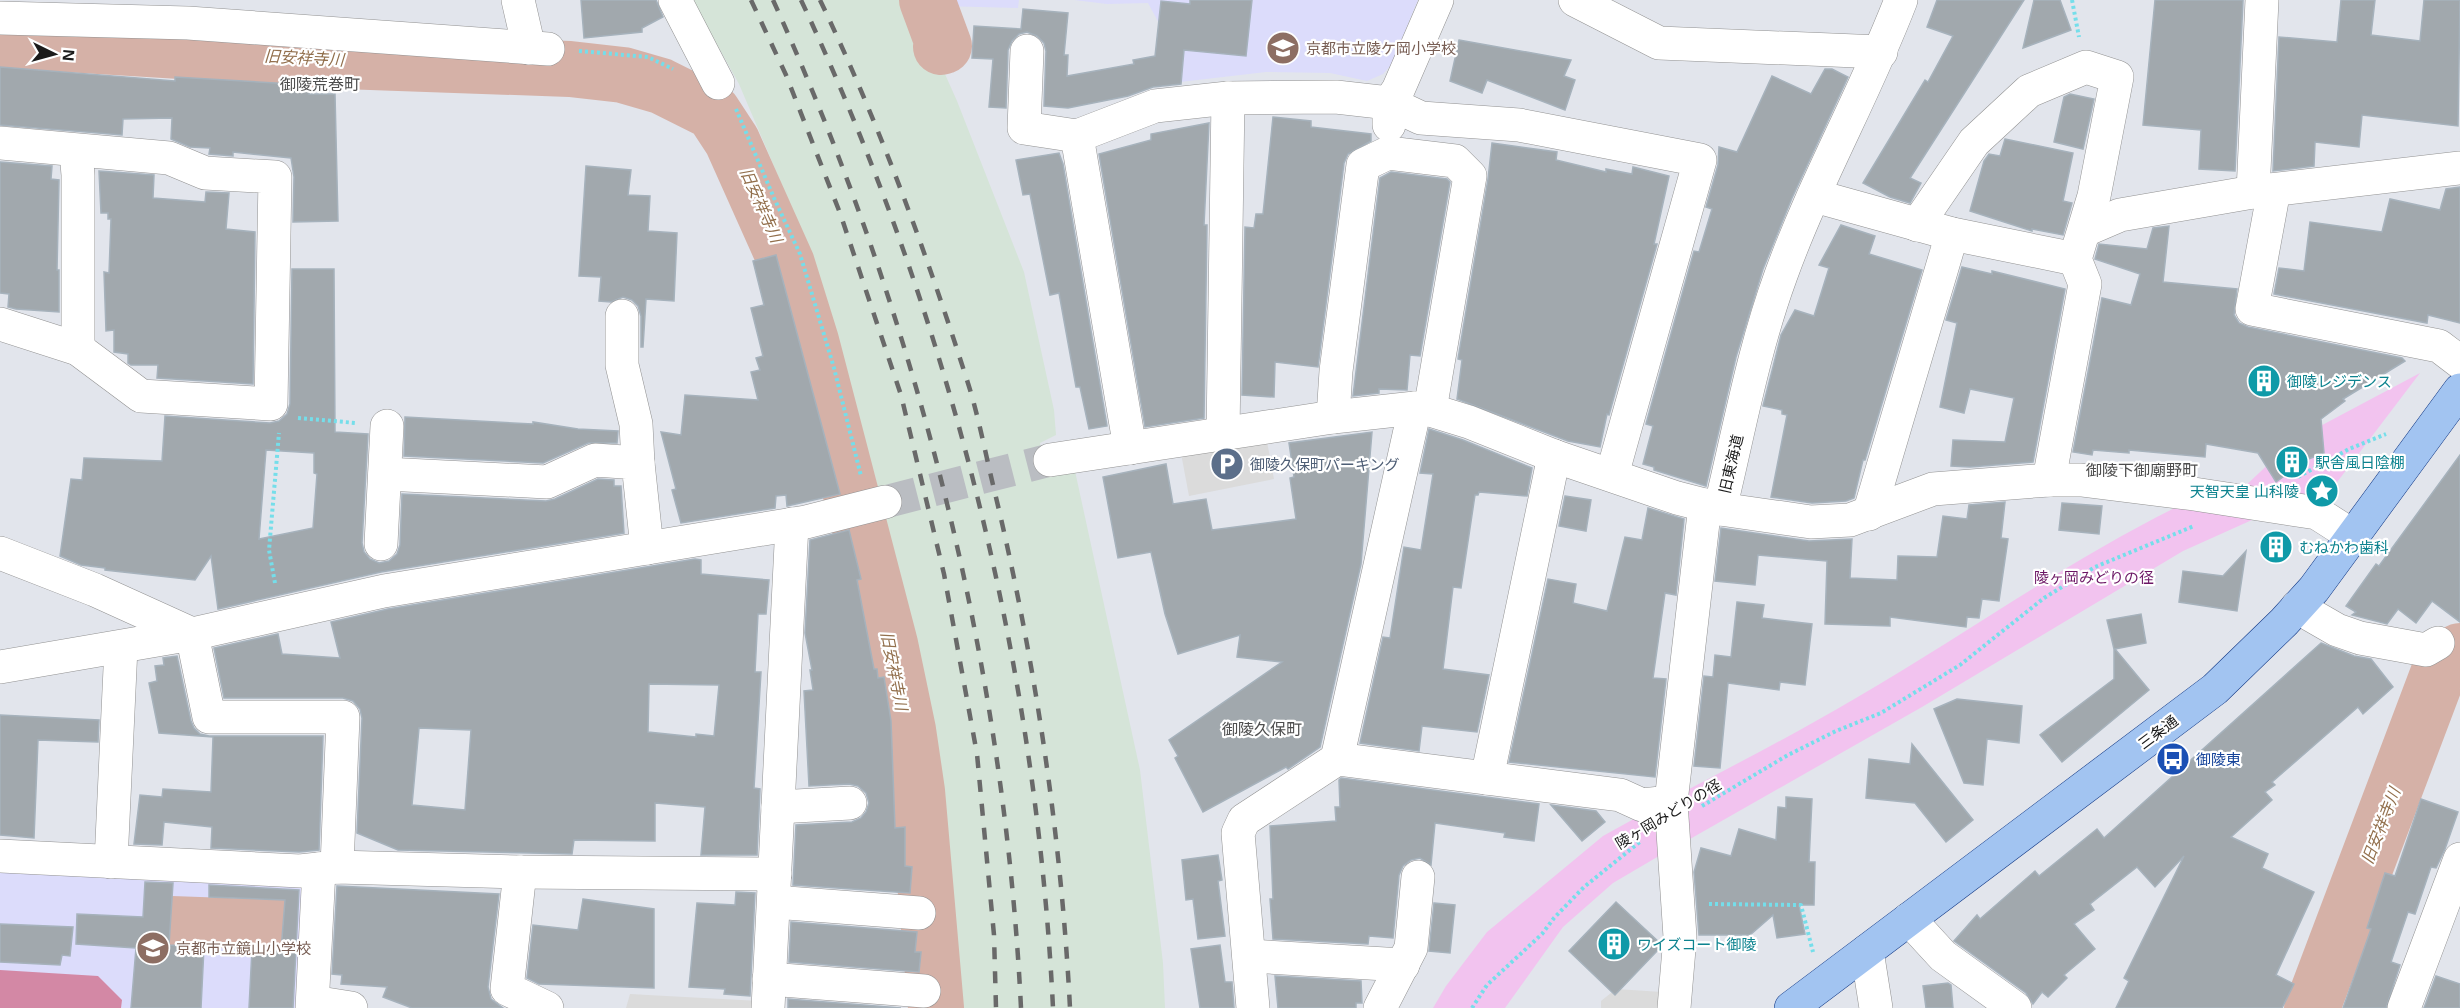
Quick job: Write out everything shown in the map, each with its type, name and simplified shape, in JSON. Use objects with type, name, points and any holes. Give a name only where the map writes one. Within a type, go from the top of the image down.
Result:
[{"type":"main road","name":"三条通","points":[[1791,1008],[2215,689],[2314,589],[2460,390]]},
{"type":"street","points":[[0,18],[188,11],[539,48],[518,0]]},
{"type":"street","points":[[675,0],[718,83]]},
{"type":"street","points":[[1388,153],[1389,103],[1398,90],[1437,0]]},
{"type":"street","points":[[1575,0],[1659,43],[1881,52]]},
{"type":"street","name":"旧東海道","points":[[1674,1008],[1680,937],[1672,812],[1713,507],[1763,329],[1781,274],[1881,52],[1901,0]]},
{"type":"street","points":[[2262,0],[2264,191],[2252,309],[2439,346],[2460,362]]},
{"type":"street","points":[[1027,51],[1024,128],[1077,136],[1155,106],[1228,98],[1336,98],[1389,103],[1421,118],[1519,125],[1700,160],[1612,475]]},
{"type":"street","points":[[1917,225],[1974,142],[2029,91],[2086,67],[2117,77],[2094,196],[2080,245],[2085,284],[2049,480]]},
{"type":"street","points":[[1223,434],[1228,98]]},
{"type":"street","points":[[1077,136],[1130,448]]},
{"type":"street","points":[[0,143],[169,158],[205,173],[275,177],[275,410],[141,396],[78,349],[0,324]]},
{"type":"street","points":[[76,151],[78,349]]},
{"type":"street","points":[[1333,417],[1338,359],[1363,165],[1388,153],[1455,161],[1470,176],[1422,409],[1337,759]]},
{"type":"street","points":[[1815,196],[1952,234],[2080,245],[2120,216],[2264,191],[2460,168]]},
{"type":"street","points":[[1869,514],[1952,234]]},
{"type":"street","points":[[622,316],[622,365],[636,424],[647,548]]},
{"type":"street","points":[[1050,460],[1333,417],[1422,409],[1469,422],[1554,456],[1677,498],[1713,507],[1811,522],[1850,520],[1933,489],[2049,480],[2081,480],[2317,513],[2353,536]]},
{"type":"street","points":[[381,544],[387,426]]},
{"type":"street","points":[[1487,778],[1554,456]]},
{"type":"street","points":[[385,474],[547,482],[595,460],[638,463]]},
{"type":"street","points":[[0,667],[192,634],[384,591],[792,524],[867,507]]},
{"type":"street","points":[[792,524],[769,993],[924,990]]},
{"type":"street","points":[[0,553],[96,590],[192,634]]},
{"type":"street","points":[[2297,607],[2337,630],[2360,638],[2426,650],[2438,643]]},
{"type":"street","points":[[192,634],[209,717],[343,717],[313,1005],[351,1008]]},
{"type":"street","points":[[111,862],[121,646]]},
{"type":"street","points":[[1253,1008],[1238,833],[1244,820],[1337,759],[1620,795],[1642,805],[1672,812]]},
{"type":"street","points":[[778,807],[850,803]]},
{"type":"street","points":[[0,856],[300,871],[328,868],[520,872],[774,888],[919,913]]},
{"type":"street","points":[[2404,1008],[2454,896],[2460,859]]},
{"type":"street","points":[[520,872],[507,989],[547,1008]]},
{"type":"street","points":[[1380,1008],[1411,948],[1418,877]]},
{"type":"street","points":[[1909,919],[1943,956],[2015,1008]]},
{"type":"street","points":[[1867,951],[1876,1008]]},
{"type":"street","points":[[1249,956],[1403,965]]},
{"type":"path","points":[[539,48],[648,57],[698,80],[718,83],[737,111],[800,254],[834,368],[867,507]]},
{"type":"path","points":[[280,614],[269,550],[275,410],[387,426]]},
{"type":"path","points":[[2296,478],[2349,449],[2387,434]]},
{"type":"path","name":"陵ヶ岡みどりの径","points":[[1472,1008],[1487,985],[1542,934],[1584,887],[1672,812],[1836,730],[1881,713],[1960,665],[2044,598],[2095,567],[2204,522]]},
{"type":"path","points":[[1679,904],[1801,905],[1822,985]]},
{"type":"shaded area","points":[[692,0],[912,0],[957,101],[1024,272],[1054,410],[1056,435],[1040,443],[1046,474],[1075,471],[1140,770],[1163,963],[1165,1008],[946,1008],[940,917],[923,775],[889,578],[875,516],[883,513],[875,476],[857,421],[807,244],[739,84]]},
{"type":"shaded area","points":[[936,0],[1019,0],[1018,8],[939,6]]},
{"type":"shaded area","name":"京都市立陵ケ岡小学校","points":[[1074,0],[1418,0],[1391,65],[1383,74],[1367,81],[1330,73],[1266,72],[1163,84],[1167,38],[1148,3],[1107,4]]},
{"type":"shaded area","name":"御陵久保町パーキング","points":[[1265,431],[1274,479],[1189,496],[1180,448]]},
{"type":"shaded area","name":"京都市立鏡山小学校","points":[[0,864],[308,888],[303,1008],[0,1008]]},
{"type":"shaded area","points":[[172,896],[285,900],[281,951],[169,945]]},
{"type":"shaded area","points":[[0,970],[98,976],[122,1000],[121,1008],[0,1008]]},
{"type":"shaded area","points":[[1616,989],[1662,992],[1661,1008],[1601,1008],[1601,1001]]},
{"type":"shaded area","points":[[630,994],[759,1001],[759,1008],[626,1008]]},
{"type":"green space","points":[[2420,373],[2325,498],[2242,489],[2276,457],[2311,431]]},
{"type":"green space","name":"陵ヶ岡みどりの径","points":[[2191,500],[2272,511],[2183,551],[1922,707],[1683,843],[1676,796],[1834,711],[2105,545]]},
{"type":"green space","points":[[1650,810],[1658,811],[1664,853],[1613,883],[1563,927],[1505,1008],[1433,1008],[1446,986],[1487,932],[1603,836]]},
{"type":"building","points":[[581,0],[656,0],[663,17],[642,28],[642,32],[584,38]]},
{"type":"building","points":[[1190,0],[1252,0],[1246,56],[1184,50],[1181,84],[1153,87],[1128,96],[1068,108],[1044,106],[1046,51],[1044,43],[1037,36],[1027,32],[1019,34],[1012,41],[1008,50],[1006,108],[989,107],[993,59],[972,58],[974,26],[1021,29],[1023,9],[1068,13],[1064,55],[1068,55],[1067,76],[1134,64],[1133,60],[1155,56],[1161,1],[1190,4]]},
{"type":"building","points":[[1937,0],[2024,0],[1910,178],[1921,183],[1910,203],[1890,197],[1863,183],[1925,80],[1928,82],[1953,36],[1927,27]]},
{"type":"building","points":[[2034,0],[2060,0],[2071,30],[2023,48]]},
{"type":"building","points":[[2155,0],[2243,0],[2235,171],[2199,169],[2201,130],[2143,125]]},
{"type":"building","points":[[2341,0],[2375,0],[2371,35],[2420,41],[2424,0],[2460,0],[2458,126],[2362,115],[2359,147],[2315,142],[2314,166],[2273,171],[2279,37],[2337,42]]},
{"type":"building","points":[[1459,40],[1571,60],[1564,76],[1575,80],[1565,110],[1487,80],[1482,93],[1450,81]]},
{"type":"building","points":[[0,67],[175,81],[175,77],[309,85],[309,94],[335,94],[338,221],[293,222],[294,177],[291,158],[233,152],[233,156],[209,154],[210,148],[190,147],[171,139],[172,118],[123,119],[122,135],[0,125]]},
{"type":"building","points":[[1825,69],[1832,69],[1848,77],[1792,198],[1763,269],[1736,357],[1706,486],[1654,470],[1654,467],[1643,464],[1653,426],[1646,424],[1694,251],[1699,252],[1712,209],[1706,207],[1718,165],[1719,147],[1737,152],[1772,76],[1811,94]]},
{"type":"building","points":[[2070,94],[2094,99],[2083,149],[2054,142],[2064,97]]},
{"type":"building","points":[[1273,117],[1311,121],[1311,127],[1371,134],[1371,141],[1348,154],[1344,163],[1318,367],[1275,362],[1274,397],[1242,395],[1245,227],[1254,228],[1256,214],[1263,214]]},
{"type":"building","points":[[1209,123],[1204,225],[1207,225],[1204,418],[1145,427],[1099,154],[1151,140],[1151,134]]},
{"type":"building","points":[[2005,139],[2073,153],[2063,201],[2072,203],[2063,235],[2032,229],[2032,231],[1970,211],[1984,161],[1989,154],[2000,156]]},
{"type":"building","points":[[1492,143],[1557,152],[1556,160],[1606,172],[1606,169],[1632,174],[1633,167],[1669,176],[1654,244],[1657,244],[1609,415],[1607,414],[1600,447],[1568,441],[1457,399],[1462,360],[1458,359]]},
{"type":"building","points":[[1059,153],[1063,164],[1107,426],[1089,429],[1080,387],[1076,387],[1059,293],[1050,295],[1030,194],[1023,195],[1016,160]]},
{"type":"building","points":[[0,162],[52,166],[51,179],[59,180],[57,270],[59,270],[59,312],[8,307],[9,294],[0,293]]},
{"type":"building","points":[[586,166],[631,170],[628,195],[650,196],[648,231],[677,233],[674,301],[646,299],[643,347],[641,347],[641,316],[638,306],[632,300],[623,297],[611,302],[599,301],[601,277],[579,276]]},
{"type":"building","points":[[99,171],[154,175],[153,198],[205,202],[206,192],[229,193],[226,229],[255,232],[253,384],[157,378],[158,365],[131,365],[128,363],[128,354],[114,352],[114,330],[106,331],[104,272],[109,273],[111,219],[108,219],[108,213],[101,213]]},
{"type":"building","points":[[1391,172],[1447,179],[1450,182],[1420,356],[1410,355],[1407,390],[1379,389],[1379,393],[1353,396],[1380,178]]},
{"type":"building","points":[[2460,187],[2460,323],[2428,315],[2427,323],[2274,294],[2279,268],[2304,271],[2310,222],[2382,232],[2390,199],[2440,210],[2446,189]]},
{"type":"building","points":[[1841,225],[1875,236],[1869,254],[1922,270],[1865,460],[1863,460],[1854,498],[1846,501],[1812,503],[1771,497],[1787,415],[1782,414],[1782,410],[1763,406],[1781,335],[1795,310],[1814,316],[1829,268],[1819,265]]},
{"type":"building","points":[[2169,226],[2163,282],[2237,289],[2234,315],[2239,323],[2248,327],[2402,358],[2405,361],[2343,399],[2345,401],[2321,419],[2324,453],[2306,460],[2276,482],[2258,453],[2206,444],[2205,457],[2129,450],[2129,453],[2093,450],[2092,455],[2073,452],[2102,298],[2131,305],[2140,274],[2095,259],[2099,244],[2147,249],[2153,228]]},
{"type":"building","points":[[776,255],[840,494],[787,506],[786,495],[776,496],[775,508],[681,523],[672,490],[676,489],[661,432],[681,435],[685,395],[758,400],[751,372],[760,370],[756,358],[763,356],[751,308],[764,305],[753,261]]},
{"type":"building","points":[[1962,267],[1992,274],[1992,271],[2065,289],[2033,462],[1970,467],[1951,466],[1953,440],[2005,442],[2014,398],[1970,389],[1964,413],[1940,407],[1957,323],[1946,320]]},
{"type":"building","points":[[292,269],[334,269],[335,432],[368,434],[362,543],[364,552],[370,559],[379,563],[389,561],[397,554],[400,545],[402,494],[546,501],[598,479],[614,480],[614,486],[621,486],[624,533],[381,572],[218,609],[211,556],[195,580],[105,570],[105,568],[81,565],[60,556],[71,479],[82,480],[84,458],[162,461],[165,416],[270,423],[279,421],[287,414],[290,404]],"holes":[[[266,450],[314,453],[314,473],[317,474],[313,528],[259,539]]]},
{"type":"building","points":[[405,417],[533,424],[533,422],[578,429],[618,431],[617,443],[588,443],[543,463],[404,456]]},
{"type":"building","points":[[1429,429],[1532,468],[1527,496],[1479,492],[1475,495],[1461,588],[1453,587],[1443,669],[1489,675],[1477,732],[1422,726],[1419,751],[1360,743],[1383,637],[1390,638],[1404,547],[1421,550],[1433,474],[1420,473]]},
{"type":"building","points":[[1372,432],[1361,564],[1320,747],[1288,769],[1286,767],[1203,812],[1175,758],[1178,756],[1169,740],[1282,662],[1237,657],[1240,635],[1178,654],[1165,614],[1151,552],[1118,558],[1103,477],[1166,464],[1173,504],[1206,499],[1212,530],[1296,519],[1290,478],[1294,477],[1289,443]]},
{"type":"building","points":[[2460,455],[2460,622],[2432,601],[2416,623],[2398,609],[2387,624],[2352,615],[2356,612],[2346,606],[2376,564],[2379,566]]},
{"type":"building","points":[[1565,496],[1591,500],[1586,531],[1559,526]]},
{"type":"building","points":[[2005,502],[2001,538],[2008,539],[1999,601],[1982,599],[1979,618],[1967,617],[1966,627],[1890,617],[1890,626],[1825,624],[1827,561],[1758,555],[1755,585],[1715,581],[1721,528],[1809,541],[1852,539],[1850,578],[1897,580],[1898,556],[1937,557],[1943,516],[1967,519],[1969,505]]},
{"type":"building","points":[[2062,503],[2102,506],[2099,534],[2059,530]]},
{"type":"building","points":[[1648,508],[1684,519],[1676,595],[1665,593],[1653,678],[1666,679],[1655,777],[1509,762],[1548,579],[1576,584],[1573,603],[1607,611],[1625,537],[1642,540]]},
{"type":"building","points":[[849,530],[861,579],[857,580],[874,669],[877,669],[878,678],[884,677],[891,721],[895,828],[905,827],[905,866],[912,867],[910,893],[793,885],[796,825],[852,822],[861,818],[869,803],[866,793],[858,786],[849,784],[809,786],[804,691],[813,690],[805,633],[810,540]]},
{"type":"building","points":[[2246,551],[2237,611],[2179,602],[2183,571],[2223,576]]},
{"type":"building","points":[[695,559],[701,560],[701,574],[769,580],[766,614],[758,614],[755,672],[761,672],[754,788],[760,789],[757,855],[701,855],[705,807],[655,803],[655,841],[574,840],[572,854],[398,850],[357,833],[362,718],[360,709],[353,701],[343,698],[224,698],[214,648],[278,634],[282,654],[340,658],[331,622],[388,609]],"holes":[[[649,684],[719,685],[714,736],[696,734],[696,737],[648,732]],[[419,728],[471,730],[465,810],[412,805]]]},
{"type":"building","points":[[1737,602],[1764,605],[1762,618],[1812,624],[1805,685],[1780,682],[1779,690],[1728,683],[1720,768],[1694,766],[1704,676],[1713,677],[1715,655],[1731,657]]},
{"type":"building","points":[[2141,614],[2146,643],[2115,649],[2149,690],[2062,762],[2040,735],[2114,679],[2114,649],[2107,620]]},
{"type":"building","points":[[2321,643],[2354,656],[2371,659],[2393,687],[2363,714],[2358,707],[2272,782],[2275,785],[2265,792],[2272,800],[2231,837],[2268,854],[2262,868],[2314,892],[2276,975],[2294,984],[2282,1008],[2116,1008],[2129,981],[2124,978],[2184,856],[2155,887],[2137,867],[2090,904],[2094,910],[2074,924],[2095,949],[2064,975],[2067,978],[2048,997],[2042,992],[2033,1004],[2026,993],[1954,941],[1977,915],[1980,919],[2035,871],[2039,876],[2097,829],[2104,838]]},
{"type":"building","points":[[177,656],[191,721],[200,734],[209,736],[323,736],[319,850],[299,852],[211,848],[212,827],[164,822],[162,845],[134,844],[140,795],[162,797],[163,789],[211,792],[213,737],[159,733],[149,683],[157,681],[155,666],[164,665],[163,658]]},
{"type":"building","points":[[1957,699],[2022,706],[2019,743],[1987,739],[1983,785],[1964,783],[1934,709]]},
{"type":"building","points":[[0,715],[99,720],[98,742],[38,740],[34,838],[0,835]]},
{"type":"building","points":[[1912,744],[1973,820],[1946,842],[1915,803],[1866,798],[1869,759],[1910,764]]},
{"type":"building","points":[[1341,778],[1539,804],[1534,841],[1504,837],[1505,833],[1435,823],[1431,865],[1420,858],[1411,860],[1403,866],[1399,875],[1393,938],[1369,936],[1368,944],[1273,939],[1270,899],[1273,899],[1270,826],[1336,821],[1335,807],[1340,807],[1339,780]]},
{"type":"building","points":[[1786,797],[1812,799],[1809,862],[1815,862],[1814,905],[1799,905],[1805,934],[1777,938],[1773,915],[1750,935],[1699,935],[1694,872],[1701,848],[1731,856],[1739,829],[1776,840],[1778,807],[1786,808]]},
{"type":"building","points":[[2421,799],[2458,812],[2436,868],[2431,867],[2415,914],[2408,912],[2391,962],[2400,965],[2386,1008],[2343,1008],[2371,929],[2367,928],[2385,873],[2395,876]]},
{"type":"building","points":[[1551,805],[1596,811],[1605,822],[1582,841]]},
{"type":"building","points":[[1218,855],[1222,880],[1218,881],[1225,936],[1198,939],[1193,899],[1186,900],[1182,860]]},
{"type":"building","points":[[145,882],[173,883],[169,945],[204,947],[201,1008],[131,1008],[136,948],[76,944],[77,914],[143,917]]},
{"type":"building","points":[[209,885],[299,890],[293,1008],[249,1008],[252,949],[281,951],[285,900],[209,897]]},
{"type":"building","points":[[337,886],[499,894],[488,987],[491,999],[503,1008],[412,1008],[383,997],[387,987],[341,984],[342,975],[332,974]]},
{"type":"building","points":[[736,892],[755,893],[750,996],[724,994],[725,989],[689,987],[697,903],[735,905]]},
{"type":"building","points":[[583,899],[654,909],[654,988],[539,984],[527,978],[533,925],[578,930]]},
{"type":"building","name":"ワイズコート御陵","points":[[1616,902],[1661,944],[1660,948],[1615,995],[1569,951]]},
{"type":"building","points":[[1434,903],[1455,905],[1450,953],[1429,951]]},
{"type":"building","points":[[791,922],[917,932],[915,952],[921,952],[919,972],[789,962]]},
{"type":"building","points":[[0,924],[73,927],[70,956],[62,955],[60,965],[0,962]]},
{"type":"building","points":[[1220,945],[1225,982],[1232,982],[1234,1008],[1200,1008],[1191,949]]},
{"type":"building","points":[[1275,976],[1361,981],[1362,1003],[1356,1003],[1356,1008],[1278,1008]]},
{"type":"building","points":[[2436,976],[2460,984],[2460,1008],[2424,1008]]},
{"type":"building","points":[[1948,983],[1951,985],[1953,1008],[1926,1008],[1923,986]]},
{"type":"building","points":[[788,999],[901,1008],[788,1008]]},
{"type":"waterway","points":[[927,0],[944,46],[941,47]]},
{"type":"waterway","name":"旧安祥寺川","points":[[0,40],[343,61],[570,69],[623,75],[661,86],[713,112],[732,141],[787,264],[811,341],[890,644],[908,730],[917,791],[936,1008]]},
{"type":"waterway","name":"旧安祥寺川","points":[[2312,1008],[2440,669],[2460,651]]},
{"type":"tunnel","points":[[885,502],[1050,460]]},
{"type":"railway","points":[[751,0],[786,75],[840,213],[901,395],[944,574],[977,754],[994,935],[996,1008]]},
{"type":"railway","points":[[773,0],[824,120],[870,242],[910,366],[944,492],[973,620],[995,749],[1011,878],[1021,1008]]},
{"type":"railway","points":[[801,0],[854,120],[900,242],[941,366],[976,492],[1005,619],[1027,748],[1043,878],[1053,1008]]},
{"type":"railway","points":[[820,0],[862,92],[917,233],[978,419],[1009,553],[1034,682],[1053,812],[1070,1008]]},
{"type":"place","name":"京都市立陵ケ岡小学校","points":[[1283,48]]},
{"type":"place","name":"御陵レジデンス","points":[[2264,381]]},
{"type":"place","name":"駅舎風日陰棚","points":[[2292,462]]},
{"type":"place","name":"御陵久保町パーキング","points":[[1227,464]]},
{"type":"place","name":"天智天皇 山科陵","points":[[2322,491]]},
{"type":"place","name":"むねかわ歯科","points":[[2276,547]]},
{"type":"place","name":"御陵東","points":[[2173,759]]},
{"type":"place","name":"ワイズコート御陵","points":[[1614,944]]},
{"type":"place","name":"京都市立鏡山小学校","points":[[153,948]]},
{"type":"district","name":"御陵荒巻町","points":[[320,84]]},
{"type":"district","name":"御陵下御廟野町","points":[[2142,470]]},
{"type":"district","name":"御陵久保町","points":[[1262,729]]}]
